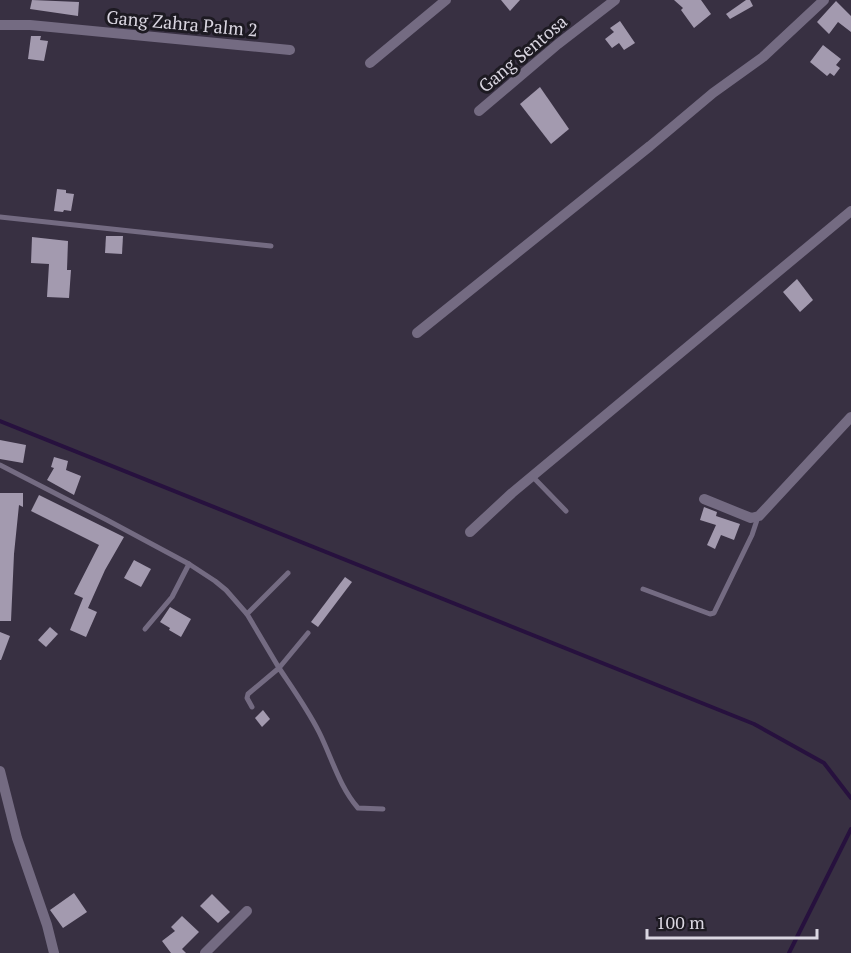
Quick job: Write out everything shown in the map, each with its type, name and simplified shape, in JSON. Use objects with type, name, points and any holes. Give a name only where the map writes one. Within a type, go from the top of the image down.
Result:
[{"type":"street","points":[[370,63],[446,0]]},
{"type":"street","name":"Gang Sentosa","points":[[480,111],[558,44],[615,0]]},
{"type":"street","points":[[417,333],[713,93],[763,57],[824,0]]},
{"type":"street","name":"Gang Zahra Palm 2","points":[[0,25],[290,50]]},
{"type":"street","points":[[470,532],[532,476],[851,212]]},
{"type":"street","points":[[704,499],[751,518],[759,516],[851,417]]},
{"type":"street","points":[[0,771],[17,838],[56,950]]},
{"type":"street","points":[[205,953],[247,911]]},
{"type":"lane","points":[[0,218],[271,246]]},
{"type":"lane","points":[[0,465],[189,564],[226,590],[247,614],[320,733],[332,763],[352,801],[358,808],[382,809]]},
{"type":"lane","points":[[532,476],[566,511]]},
{"type":"lane","points":[[643,589],[714,614],[759,516]]},
{"type":"lane","points":[[145,629],[172,597],[189,564]]},
{"type":"lane","points":[[247,614],[288,573]]},
{"type":"lane","points":[[252,707],[247,698],[248,694],[279,668],[308,633]]},
{"type":"building","points":[[32,0],[79,2],[78,16],[30,9]]},
{"type":"building","points":[[501,0],[520,0],[510,11]]},
{"type":"building","points":[[674,0],[701,0],[711,14],[694,28],[681,10],[683,8]]},
{"type":"building","points":[[746,0],[750,0],[753,6],[730,19],[726,14]]},
{"type":"building","points":[[836,1],[851,16],[851,32],[838,22],[829,34],[817,22]]},
{"type":"building","points":[[620,21],[635,43],[624,50],[619,43],[612,48],[605,39],[614,32],[610,28]]},
{"type":"building","points":[[31,36],[41,36],[40,40],[48,41],[44,61],[28,59]]},
{"type":"building","points":[[823,45],[841,59],[836,65],[840,68],[834,76],[830,73],[827,76],[810,62]]},
{"type":"building","points":[[540,87],[569,129],[551,144],[520,104]]},
{"type":"building","points":[[57,189],[74,194],[71,211],[54,211]]},
{"type":"building","points":[[106,236],[123,236],[122,254],[105,253]]},
{"type":"building","points":[[32,237],[68,241],[67,270],[71,270],[69,298],[47,297],[49,264],[31,263]]},
{"type":"building","points":[[797,279],[813,300],[800,312],[783,292]]},
{"type":"building","points":[[0,440],[26,445],[23,463],[0,459]]},
{"type":"building","points":[[54,457],[68,461],[66,470],[81,476],[74,495],[47,480],[54,468],[51,467]]},
{"type":"building","points":[[0,493],[23,493],[23,507],[19,505],[14,554],[11,621],[0,621]]},
{"type":"building","points":[[39,495],[124,537],[105,570],[88,608],[97,612],[86,637],[70,630],[83,598],[74,594],[99,545],[31,511]]},
{"type":"building","points":[[704,507],[717,512],[716,516],[740,524],[734,540],[721,535],[715,549],[707,545],[716,525],[700,520]]},
{"type":"building","points":[[134,560],[151,569],[141,587],[124,578]]},
{"type":"building","points":[[345,577],[352,582],[318,627],[311,622]]},
{"type":"building","points":[[170,607],[191,619],[181,637],[160,622]]},
{"type":"building","points":[[50,627],[58,634],[46,647],[38,640]]},
{"type":"building","points":[[0,632],[10,636],[1,660],[0,660]]},
{"type":"building","points":[[263,710],[270,719],[262,727],[255,718]]},
{"type":"building","points":[[74,893],[87,912],[63,928],[50,910]]},
{"type":"building","points":[[212,894],[230,912],[218,923],[200,906]]},
{"type":"building","points":[[182,916],[199,932],[182,949],[186,953],[171,953],[162,941],[175,931],[171,927]]},
{"type":"waterway","points":[[0,421],[754,724],[824,763],[851,798]]},
{"type":"waterway","points":[[789,953],[851,829]]}]
